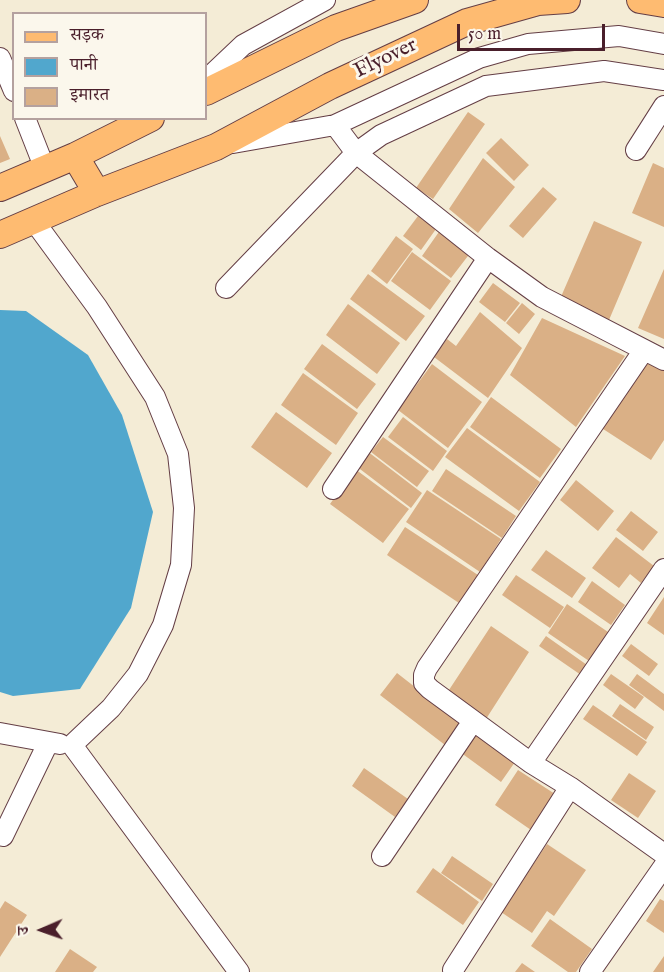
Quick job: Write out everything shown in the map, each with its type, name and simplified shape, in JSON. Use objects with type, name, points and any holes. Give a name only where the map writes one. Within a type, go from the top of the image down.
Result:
[{"type":"main road","name":"Flyover","points":[[207,92],[336,28],[415,0]]},
{"type":"main road","name":"Flyover","points":[[0,236],[97,193],[216,147],[289,107],[467,22],[538,2],[567,0]]},
{"type":"main road","points":[[640,0],[664,4]]},
{"type":"main road","points":[[0,188],[75,156],[147,120]]},
{"type":"main road","points":[[75,156],[97,193]]},
{"type":"street","points":[[207,79],[243,45],[325,0]]},
{"type":"street","points":[[216,147],[335,125],[470,62],[528,44],[619,36],[664,44]]},
{"type":"street","points":[[0,58],[12,86]]},
{"type":"street","points":[[226,288],[356,153],[381,135],[486,86],[604,71],[664,80]]},
{"type":"street","points":[[636,150],[664,106]]},
{"type":"street","points":[[26,120],[45,169]]},
{"type":"street","points":[[335,125],[356,153],[488,258],[542,297],[664,360]]},
{"type":"street","points":[[34,221],[97,307],[155,397],[178,454],[184,508],[181,565],[163,625],[138,674],[111,708],[72,746]]},
{"type":"street","points":[[333,489],[488,258]]},
{"type":"street","points":[[644,350],[427,668],[424,683],[531,763],[570,787],[664,854]]},
{"type":"street","points":[[531,763],[664,569]]},
{"type":"street","points":[[382,856],[473,721]]},
{"type":"street","points":[[0,733],[72,746],[239,972]]},
{"type":"street","points":[[3,836],[48,743]]},
{"type":"street","points":[[453,970],[570,787]]},
{"type":"street","points":[[590,972],[664,866]]},
{"type":"water","points":[[0,310],[26,311],[88,355],[122,415],[153,512],[131,608],[80,689],[13,696],[0,692]]},
{"type":"building","points":[[468,112],[485,124],[433,199],[416,188]]},
{"type":"building","points":[[0,136],[10,159],[0,163]]},
{"type":"building","points":[[501,138],[529,165],[514,181],[486,153]]},
{"type":"building","points":[[483,158],[515,187],[478,233],[449,209]]},
{"type":"building","points":[[653,163],[664,168],[664,227],[632,213]]},
{"type":"building","points":[[543,187],[557,199],[523,238],[509,226]]},
{"type":"building","points":[[418,216],[436,229],[421,250],[403,236]]},
{"type":"building","points":[[594,221],[642,242],[609,320],[560,299]]},
{"type":"building","points":[[441,229],[471,252],[451,278],[422,256]]},
{"type":"building","points":[[396,236],[413,249],[387,284],[371,271]]},
{"type":"building","points":[[412,252],[451,281],[430,310],[391,281]]},
{"type":"building","points":[[664,269],[664,339],[638,328]]},
{"type":"building","points":[[368,274],[425,316],[406,341],[350,299]]},
{"type":"building","points":[[493,283],[520,303],[505,322],[479,302]]},
{"type":"building","points":[[522,303],[535,314],[519,334],[506,323]]},
{"type":"building","points":[[348,304],[400,343],[377,374],[326,335]]},
{"type":"building","points":[[480,312],[522,348],[488,398],[434,357],[447,339],[456,346]]},
{"type":"building","points":[[542,318],[625,356],[576,427],[510,375]]},
{"type":"building","points":[[322,344],[376,384],[357,409],[304,369]]},
{"type":"building","points":[[645,356],[664,368],[664,440],[651,460],[600,427]]},
{"type":"building","points":[[432,364],[482,402],[448,448],[398,410]]},
{"type":"building","points":[[303,373],[358,413],[336,445],[281,405]]},
{"type":"building","points":[[491,397],[561,449],[540,478],[470,427]]},
{"type":"building","points":[[276,412],[332,453],[307,488],[251,447]]},
{"type":"building","points":[[403,417],[447,451],[433,471],[388,437]]},
{"type":"building","points":[[467,428],[540,482],[519,511],[445,457]]},
{"type":"building","points":[[383,437],[429,471],[417,487],[371,452]]},
{"type":"building","points":[[367,451],[422,493],[411,508],[356,466]]},
{"type":"building","points":[[355,469],[409,509],[383,543],[330,504]]},
{"type":"building","points":[[446,469],[516,516],[502,538],[432,491]]},
{"type":"building","points":[[576,480],[614,511],[598,531],[560,500]]},
{"type":"building","points":[[427,490],[501,539],[480,572],[406,522]]},
{"type":"building","points":[[631,511],[658,532],[643,551],[616,530]]},
{"type":"building","points":[[405,527],[478,575],[459,603],[387,555]]},
{"type":"building","points":[[616,537],[654,566],[641,583],[630,574],[619,588],[592,568]]},
{"type":"building","points":[[546,550],[586,578],[572,598],[531,570]]},
{"type":"building","points":[[516,575],[564,607],[550,628],[502,595]]},
{"type":"building","points":[[592,581],[625,605],[611,625],[578,602]]},
{"type":"building","points":[[664,597],[664,635],[647,623]]},
{"type":"building","points":[[567,604],[611,634],[592,663],[548,633]]},
{"type":"building","points":[[491,626],[529,652],[486,719],[447,693]]},
{"type":"building","points":[[546,636],[587,665],[581,675],[539,646]]},
{"type":"building","points":[[631,644],[658,664],[649,676],[622,656]]},
{"type":"building","points":[[397,673],[461,723],[445,745],[380,695]]},
{"type":"building","points":[[611,674],[644,697],[635,709],[603,685]]},
{"type":"building","points":[[637,674],[664,694],[664,711],[629,685]]},
{"type":"building","points":[[620,704],[654,727],[646,740],[612,716]]},
{"type":"building","points":[[593,705],[647,742],[637,756],[583,719]]},
{"type":"building","points":[[474,732],[515,762],[501,782],[460,752]]},
{"type":"building","points":[[364,768],[408,799],[395,817],[352,786]]},
{"type":"building","points":[[518,770],[555,794],[531,830],[495,805]]},
{"type":"building","points":[[629,773],[656,791],[638,818],[611,800]]},
{"type":"building","points":[[547,844],[586,870],[554,916],[547,911],[532,933],[501,912]]},
{"type":"building","points":[[452,856],[493,884],[482,901],[441,873]]},
{"type":"building","points":[[433,868],[479,902],[463,925],[416,892]]},
{"type":"building","points":[[660,899],[664,901],[664,933],[646,921]]},
{"type":"building","points":[[5,901],[27,915],[0,957],[0,909]]},
{"type":"building","points":[[550,919],[592,949],[576,972],[568,972],[531,946]]},
{"type":"building","points":[[70,949],[97,967],[93,972],[55,972]]},
{"type":"building","points":[[664,956],[664,972],[653,972]]},
{"type":"building","points":[[522,963],[535,972],[515,972]]}]
